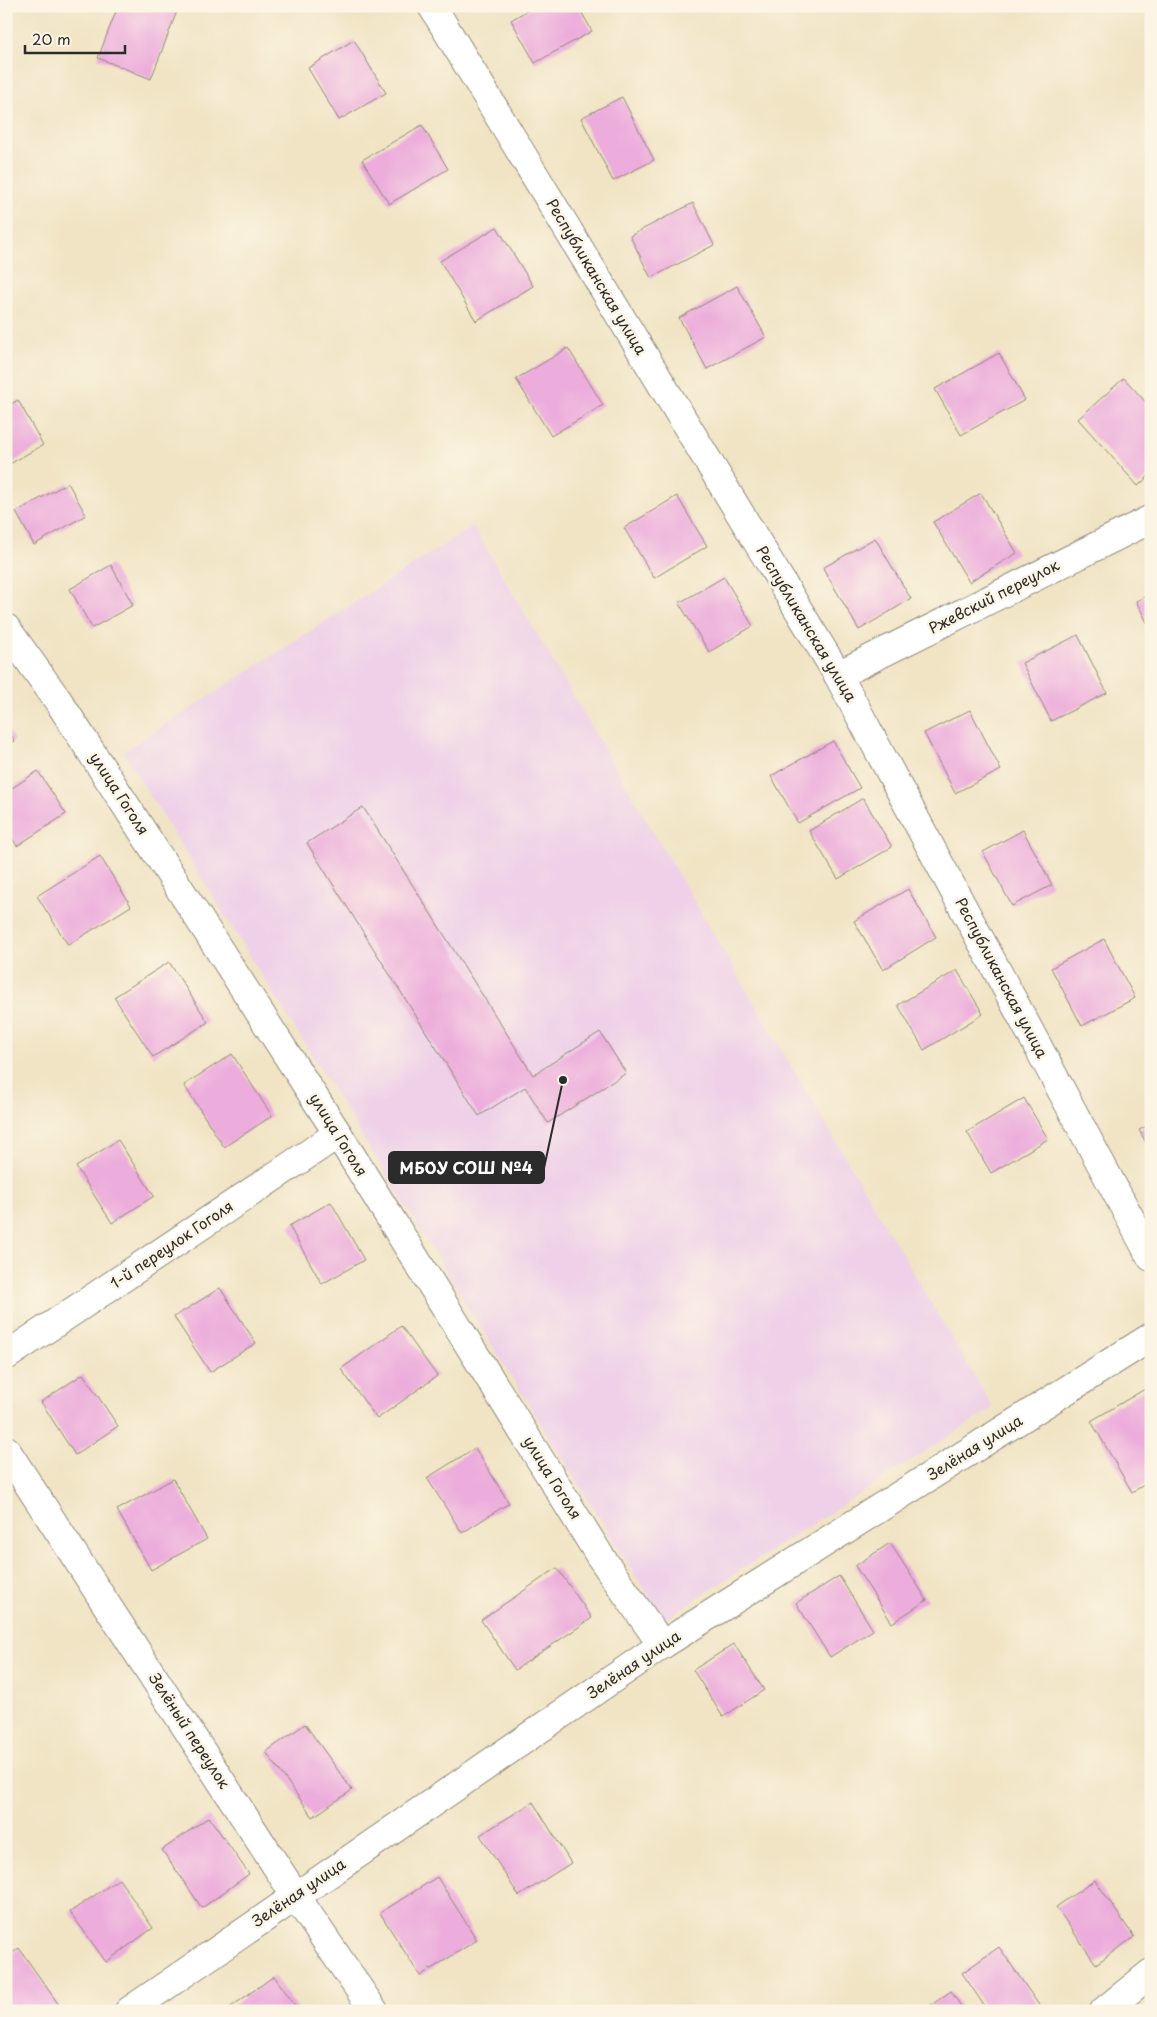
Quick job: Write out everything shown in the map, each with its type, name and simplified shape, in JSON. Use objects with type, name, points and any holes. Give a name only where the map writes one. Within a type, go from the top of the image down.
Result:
[{"type":"street","name":"Республиканская улица","points":[[432,6],[838,676],[1148,1245]]},
{"type":"street","name":"Ржевский переулок","points":[[838,676],[1151,519]]},
{"type":"street","name":"улица Гоголя","points":[[6,628],[59,702],[338,1134],[600,1556],[662,1645]]},
{"type":"street","name":"1-й переулок Гоголя","points":[[6,1356],[338,1134]]},
{"type":"street","name":"Зелёная улица","points":[[129,2011],[295,1895],[662,1645],[1151,1337]]},
{"type":"street","name":"Зелёный переулок","points":[[6,1450],[295,1895],[374,2011]]},
{"type":"street","points":[[1104,2011],[1151,1972]]},
{"type":"shaded area","points":[[473,526],[993,1408],[663,1620],[123,752]]},
{"type":"building","points":[[118,6],[179,6],[151,79],[98,58]]},
{"type":"building","points":[[535,6],[578,6],[592,31],[535,63],[511,20]]},
{"type":"building","points":[[354,40],[386,93],[339,120],[308,68]]},
{"type":"building","points":[[622,97],[654,160],[613,181],[581,118]]},
{"type":"building","points":[[422,125],[448,169],[389,204],[362,160]]},
{"type":"building","points":[[693,203],[714,245],[651,278],[630,236]]},
{"type":"building","points":[[497,227],[533,286],[476,321],[440,261]]},
{"type":"building","points":[[737,286],[766,337],[707,369],[679,318]]},
{"type":"building","points":[[568,348],[603,405],[551,436],[516,379]]},
{"type":"building","points":[[999,353],[1025,400],[961,435],[935,389]]},
{"type":"building","points":[[1124,378],[1151,408],[1151,474],[1138,486],[1078,419]]},
{"type":"building","points":[[18,400],[43,445],[6,466],[6,407]]},
{"type":"building","points":[[68,483],[86,515],[34,545],[16,512]]},
{"type":"building","points":[[981,493],[1017,553],[969,582],[933,522]]},
{"type":"building","points":[[677,496],[707,546],[654,578],[624,528]]},
{"type":"building","points":[[875,538],[911,599],[859,630],[823,568]]},
{"type":"building","points":[[111,565],[133,605],[92,628],[70,589]]},
{"type":"building","points":[[724,577],[753,626],[709,652],[679,603]]},
{"type":"building","points":[[1151,594],[1151,630],[1136,601]]},
{"type":"building","points":[[1078,635],[1107,693],[1051,721],[1022,663]]},
{"type":"building","points":[[970,710],[1001,770],[955,793],[924,733]]},
{"type":"building","points":[[6,724],[14,741],[6,745]]},
{"type":"building","points":[[833,741],[860,788],[798,823],[771,776]]},
{"type":"building","points":[[38,771],[66,814],[17,846],[6,829],[6,792]]},
{"type":"building","points":[[863,798],[892,847],[838,879],[809,831]]},
{"type":"building","points":[[363,807],[533,1075],[600,1032],[626,1073],[548,1123],[525,1087],[479,1116],[307,843]]},
{"type":"building","points":[[1023,830],[1052,885],[1012,906],[983,852]]},
{"type":"building","points":[[100,856],[131,906],[68,945],[37,896]]},
{"type":"building","points":[[908,889],[936,937],[883,970],[854,921]]},
{"type":"building","points":[[1104,939],[1135,998],[1082,1026],[1051,968]]},
{"type":"building","points":[[169,962],[208,1022],[153,1057],[114,997]]},
{"type":"building","points":[[957,970],[983,1014],[924,1050],[898,1005]]},
{"type":"building","points":[[232,1054],[272,1116],[224,1147],[184,1085]]},
{"type":"building","points":[[1024,1098],[1048,1139],[991,1173],[967,1132]]},
{"type":"building","points":[[1151,1124],[1151,1151],[1139,1130]]},
{"type":"building","points":[[118,1140],[154,1196],[112,1223],[76,1167]]},
{"type":"building","points":[[331,1202],[364,1260],[322,1284],[289,1226]]},
{"type":"building","points":[[220,1288],[256,1343],[210,1372],[174,1317]]},
{"type":"building","points":[[401,1326],[437,1376],[377,1419],[341,1369]]},
{"type":"building","points":[[83,1374],[118,1426],[75,1455],[41,1402]]},
{"type":"building","points":[[1145,1389],[1151,1399],[1151,1481],[1132,1492],[1091,1421]]},
{"type":"building","points":[[475,1448],[509,1503],[462,1533],[427,1478]]},
{"type":"building","points":[[173,1479],[207,1539],[151,1570],[117,1510]]},
{"type":"building","points":[[890,1543],[927,1600],[892,1623],[855,1566]]},
{"type":"building","points":[[557,1568],[592,1618],[515,1670],[481,1620]]},
{"type":"building","points":[[839,1576],[873,1630],[830,1657],[796,1603]]},
{"type":"building","points":[[734,1644],[764,1690],[723,1717],[693,1670]]},
{"type":"building","points":[[305,1724],[352,1790],[313,1817],[266,1752]]},
{"type":"building","points":[[533,1802],[571,1863],[519,1896],[480,1835]]},
{"type":"building","points":[[209,1817],[249,1874],[202,1908],[162,1850]]},
{"type":"building","points":[[437,1877],[477,1940],[420,1976],[380,1913]]},
{"type":"building","points":[[119,1879],[153,1928],[106,1962],[70,1912]]},
{"type":"building","points":[[1095,1880],[1134,1937],[1096,1964],[1056,1907]]},
{"type":"building","points":[[999,1947],[1043,2011],[988,2011],[962,1973]]},
{"type":"building","points":[[19,1948],[59,2005],[51,2011],[6,2011],[6,1958]]},
{"type":"building","points":[[274,1976],[299,2011],[228,2011],[228,2009]]},
{"type":"building","points":[[951,1991],[964,2011],[923,2011]]},
{"type":"place","name":"МБОУ СОШ №4","points":[[563,1080]]}]
